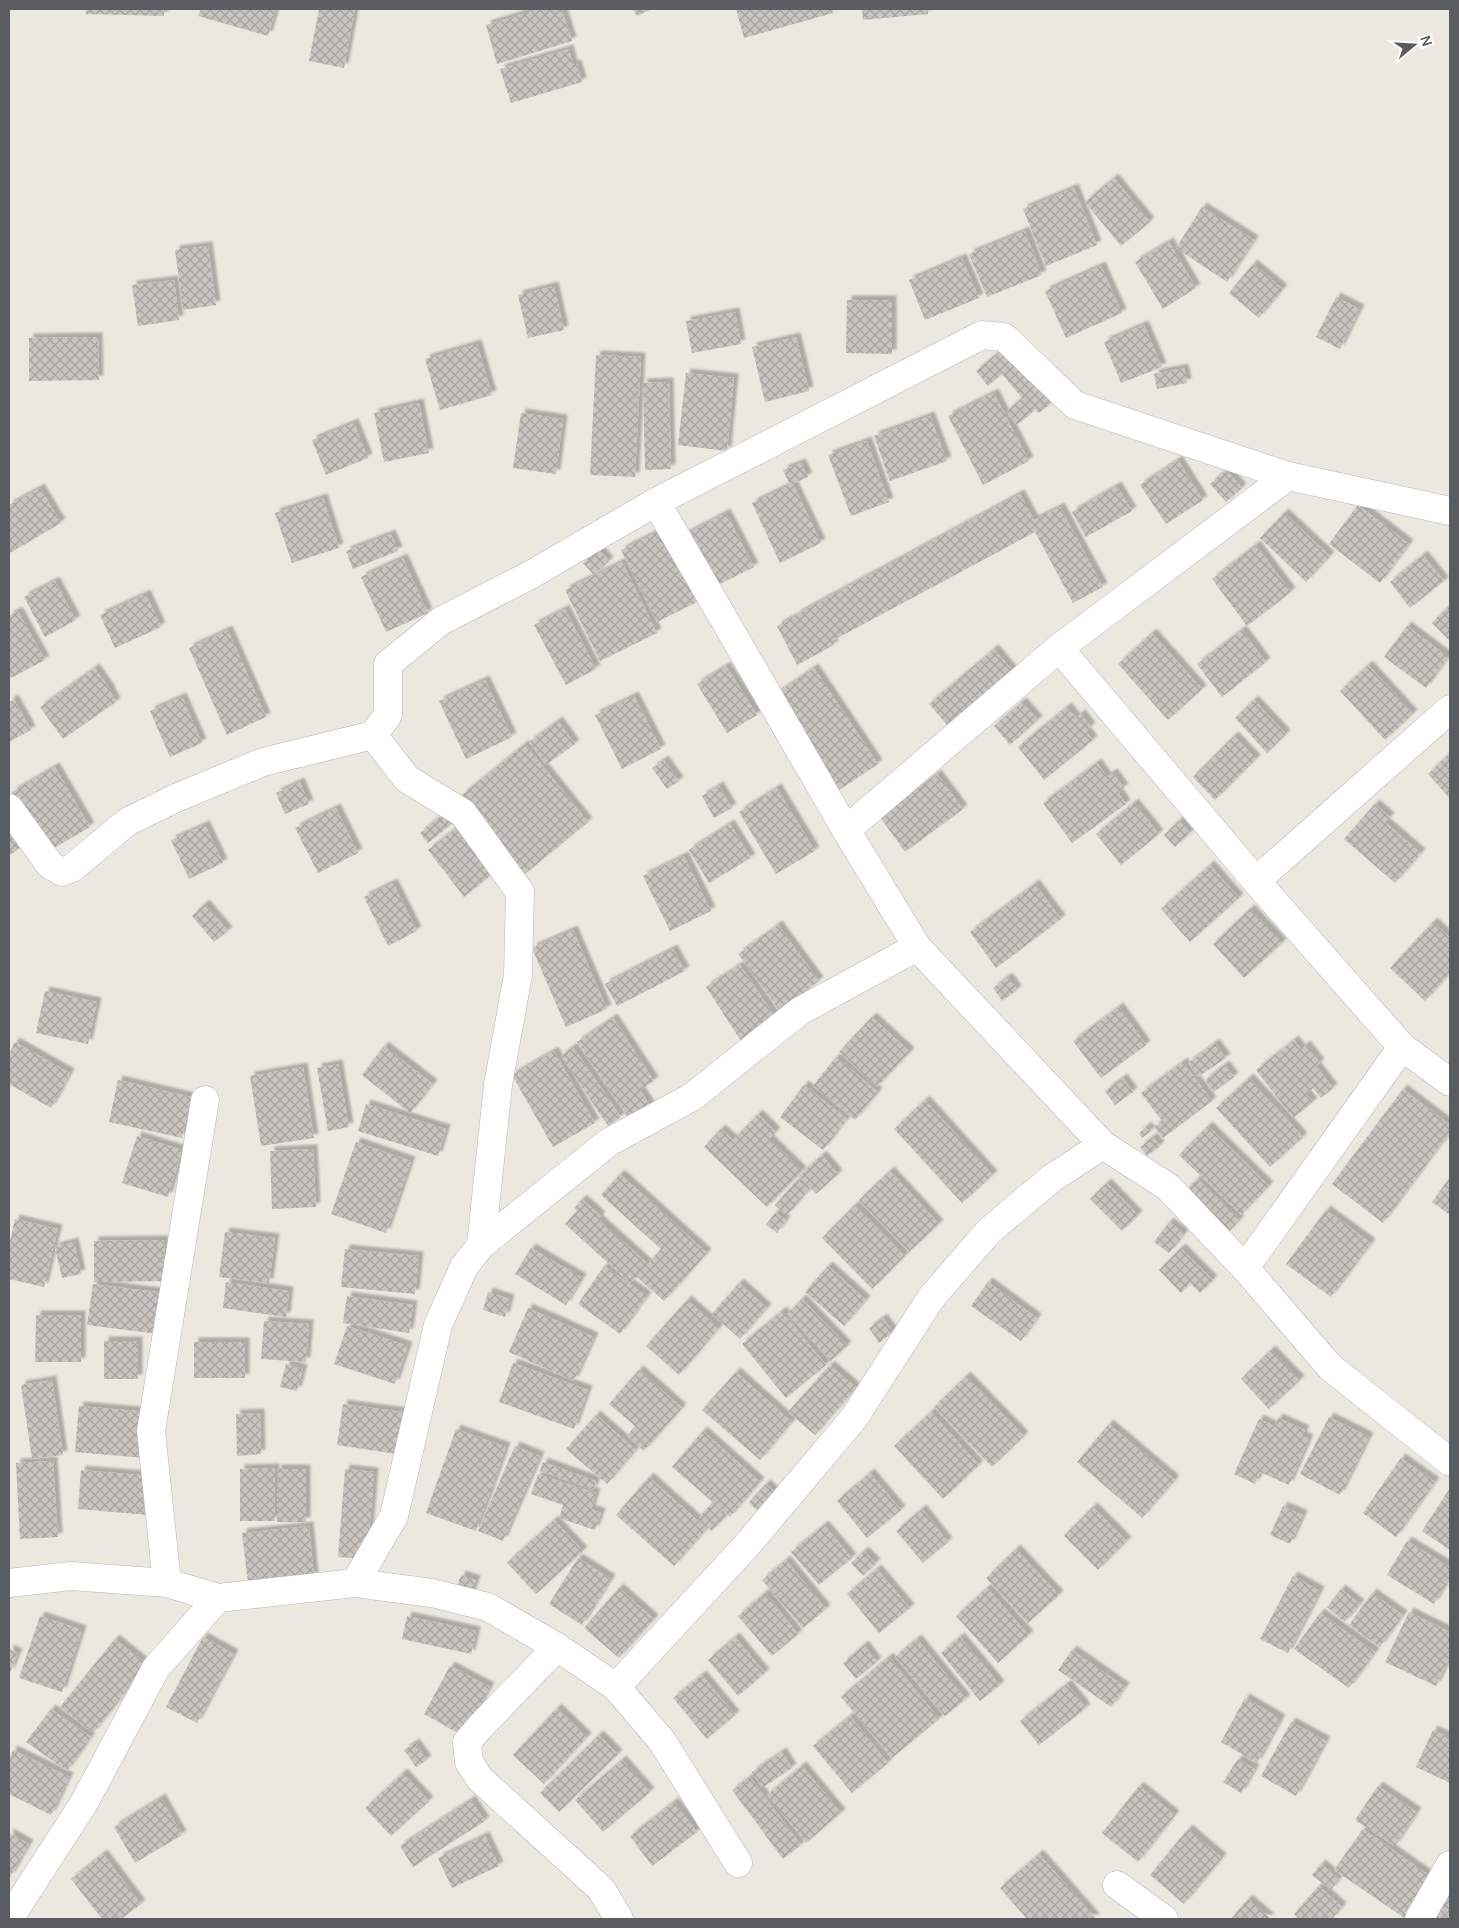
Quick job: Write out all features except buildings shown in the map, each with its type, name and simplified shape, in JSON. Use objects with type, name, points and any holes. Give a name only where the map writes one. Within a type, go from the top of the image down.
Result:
[{"type":"street","points":[[9,808],[50,866],[62,872],[72,868],[127,822],[176,798],[263,762],[373,735],[388,715],[388,664],[441,621],[532,574],[656,502],[982,336],[1004,337],[1075,405],[1288,476],[1450,511]]},
{"type":"street","points":[[846,830],[1059,648],[1288,476]]},
{"type":"street","points":[[656,502],[846,830],[917,947],[1103,1145],[1168,1187],[1245,1268],[1330,1367],[1450,1462]]},
{"type":"street","points":[[1059,648],[1256,881],[1402,1047],[1450,1082]]},
{"type":"street","points":[[1256,881],[1450,709]]},
{"type":"street","points":[[373,735],[407,779],[463,813],[520,892],[518,975],[498,1085],[481,1245]]},
{"type":"street","points":[[355,1582],[394,1516],[438,1324],[464,1267],[481,1245],[609,1142],[692,1097],[800,1011],[917,947]]},
{"type":"street","points":[[1245,1268],[1402,1047]]},
{"type":"street","points":[[167,1583],[152,1431],[206,1100]]},
{"type":"street","points":[[616,1687],[747,1545],[854,1418],[931,1298],[988,1232],[1052,1178],[1103,1145]]},
{"type":"street","points":[[9,1583],[71,1576],[167,1583],[218,1598],[355,1582],[432,1593],[488,1607],[557,1647],[616,1687],[662,1741],[738,1862]]},
{"type":"street","points":[[9,1919],[84,1803],[156,1668],[218,1598]]},
{"type":"street","points":[[557,1647],[467,1742],[469,1762],[480,1779],[601,1889],[619,1919]]},
{"type":"street","points":[[1419,1919],[1450,1865]]},
{"type":"street","points":[[1117,1885],[1164,1919]]}]
